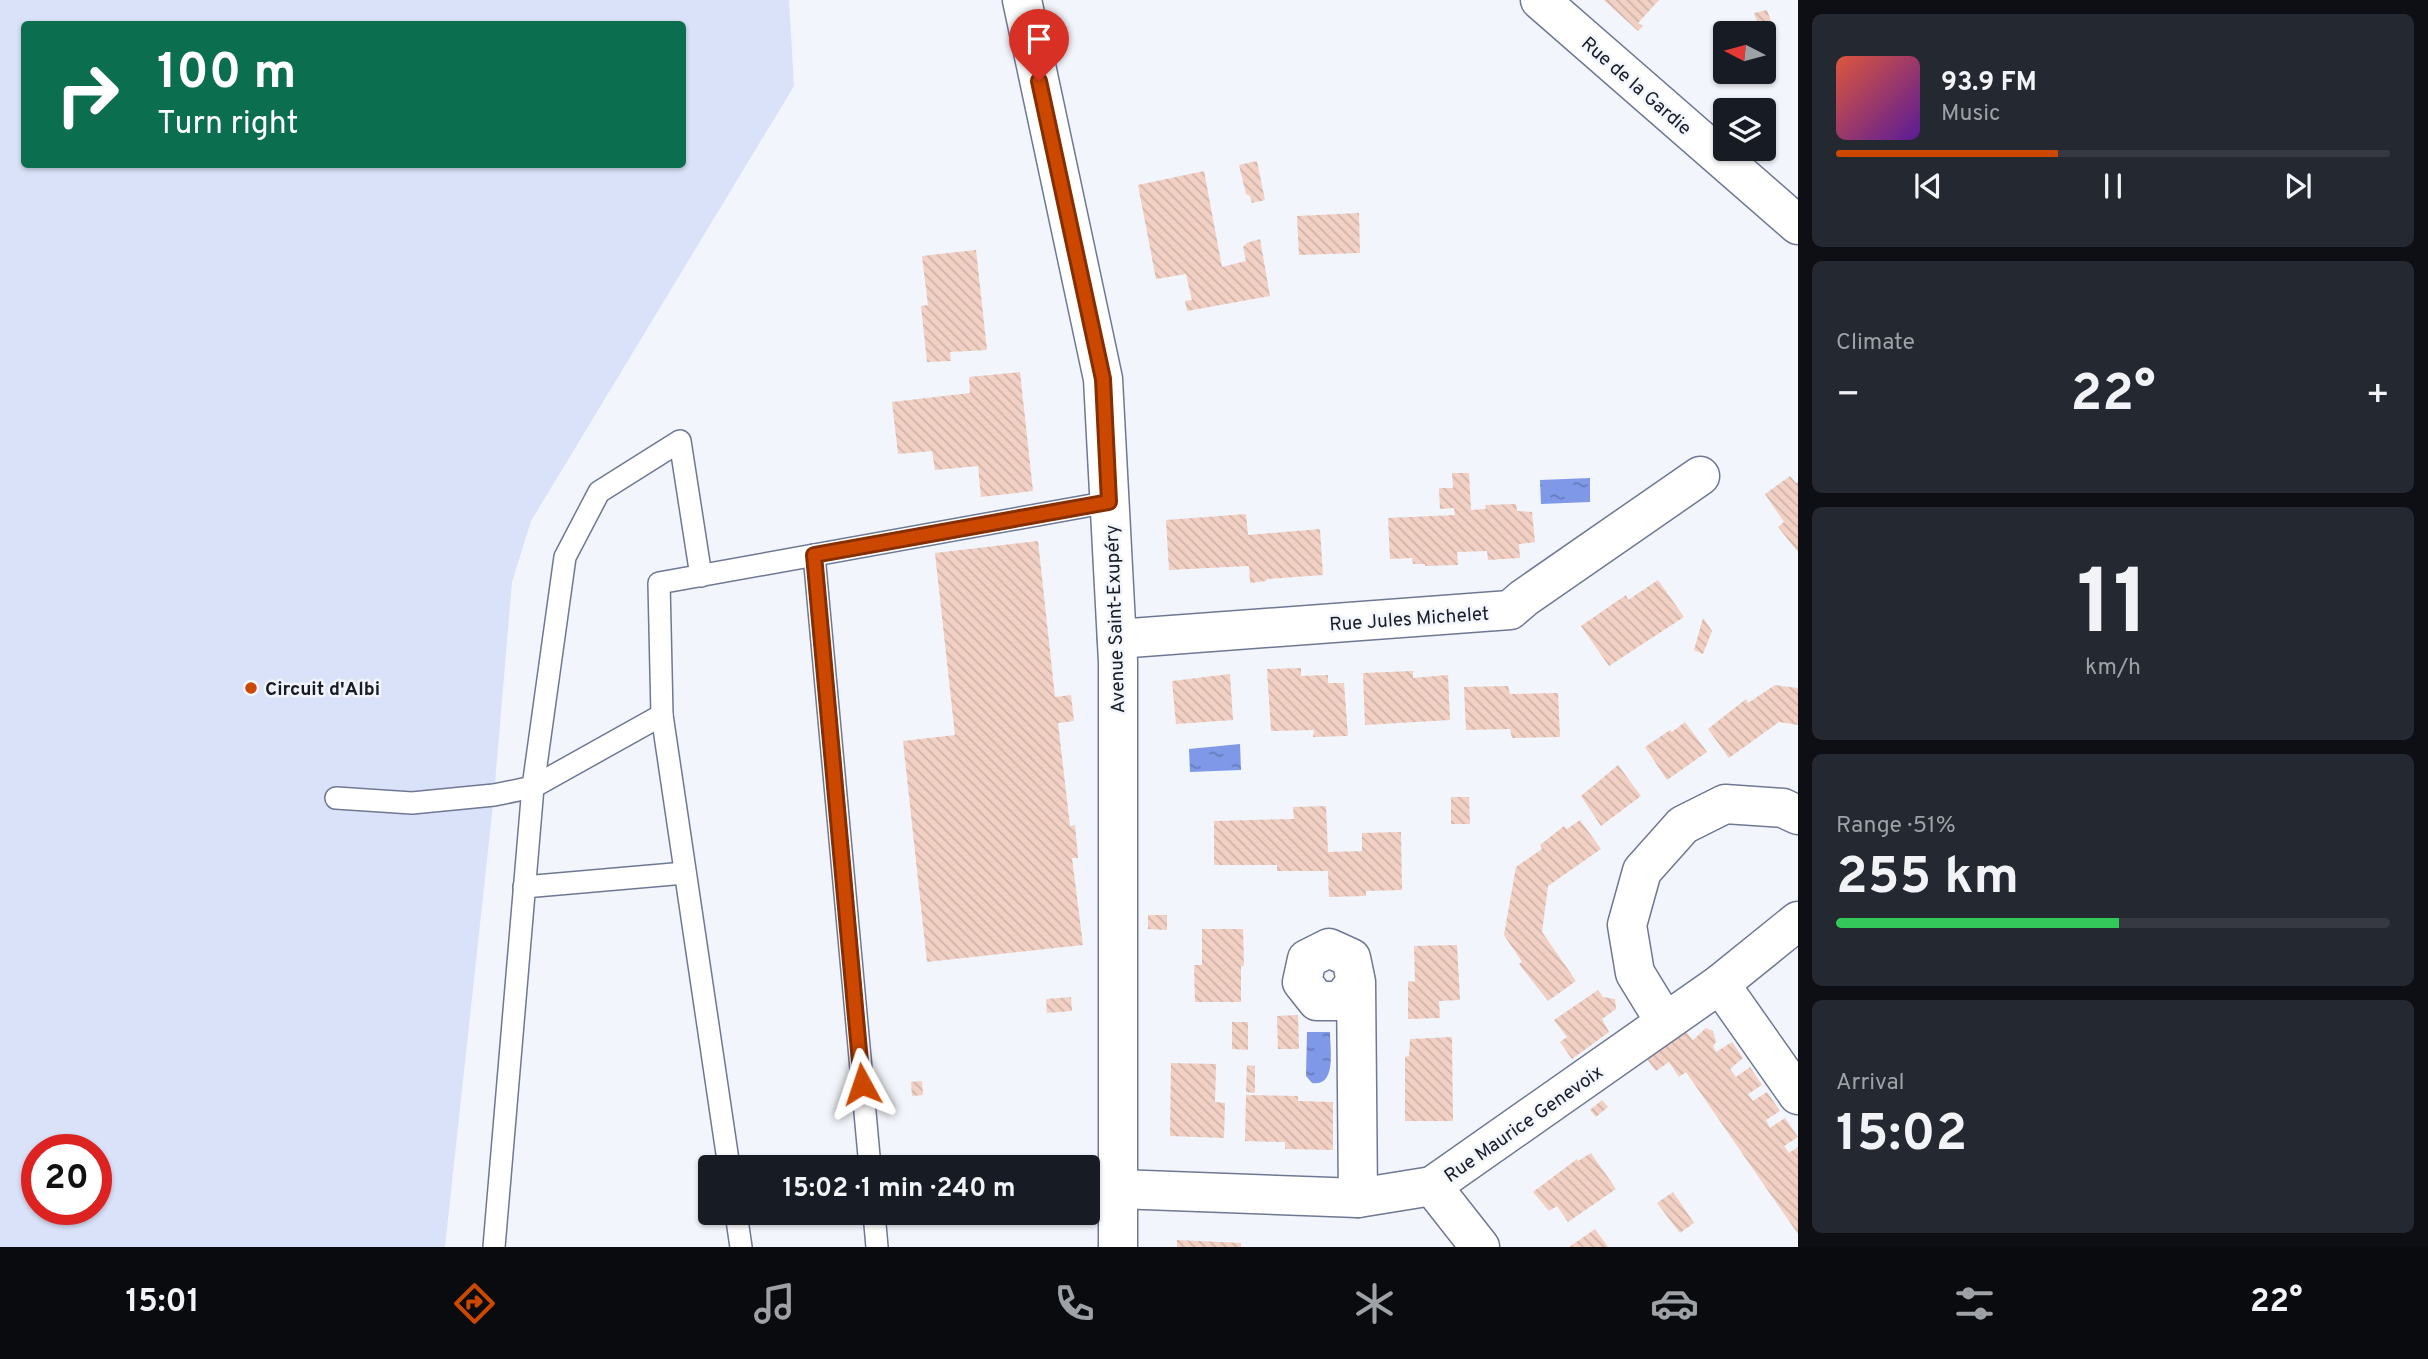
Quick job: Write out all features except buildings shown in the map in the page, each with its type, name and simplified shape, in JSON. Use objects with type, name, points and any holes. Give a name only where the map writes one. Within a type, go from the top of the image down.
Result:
[{"type":"street","name":"Avenue Saint-Exupéry","points":[[1021,0],[1103,379],[1117,639],[1118,1247]]},
{"type":"street","name":"Rue de la Gardie","points":[[1540,0],[1798,225]]},
{"type":"street","name":"Rue Jules Michelet","points":[[1117,639],[1510,610],[1700,476]]},
{"type":"street","points":[[1665,1022],[1635,973],[1627,925],[1642,871],[1683,825],[1725,804],[1783,808],[1798,815]]},
{"type":"street","name":"Rue Maurice Genevoix","points":[[1118,1189],[1358,1198],[1432,1186],[1720,984],[1798,920]]},
{"type":"street","points":[[1356,982],[1358,1198]]},
{"type":"street","points":[[1720,984],[1798,1095]]},
{"type":"street","points":[[1432,1186],[1480,1247]]},
{"type":"lane","points":[[494,1247],[533,788],[565,557],[599,492],[680,442],[701,576]]},
{"type":"lane","points":[[727,1155],[662,715],[659,583],[1109,502]]},
{"type":"lane","points":[[814,555],[869,1155]]},
{"type":"lane","points":[[336,799],[412,803],[494,795],[533,788],[662,715]]},
{"type":"lane","points":[[524,887],[685,873]]},
{"type":"lane","points":[[738,1225],[741,1247]]},
{"type":"lane","points":[[875,1225],[877,1247]]},
{"type":"shaded area","name":"Circuit d'Albi","points":[[0,0],[789,0],[794,86],[531,521],[512,582],[494,795],[445,1247],[0,1247]]},
{"type":"water","points":[[1590,478],[1590,502],[1541,504],[1540,480]]},
{"type":"water","points":[[1240,744],[1241,770],[1190,772],[1189,749]]},
{"type":"water","points":[[1307,1032],[1330,1032],[1329,1073],[1320,1083],[1312,1083],[1306,1076]]},
{"type":"place","name":"Circuit d'Albi","points":[[251,688]]},
{"type":"route","points":[[862,1084],[814,555],[1109,502],[1103,379],[1039,81]]}]
